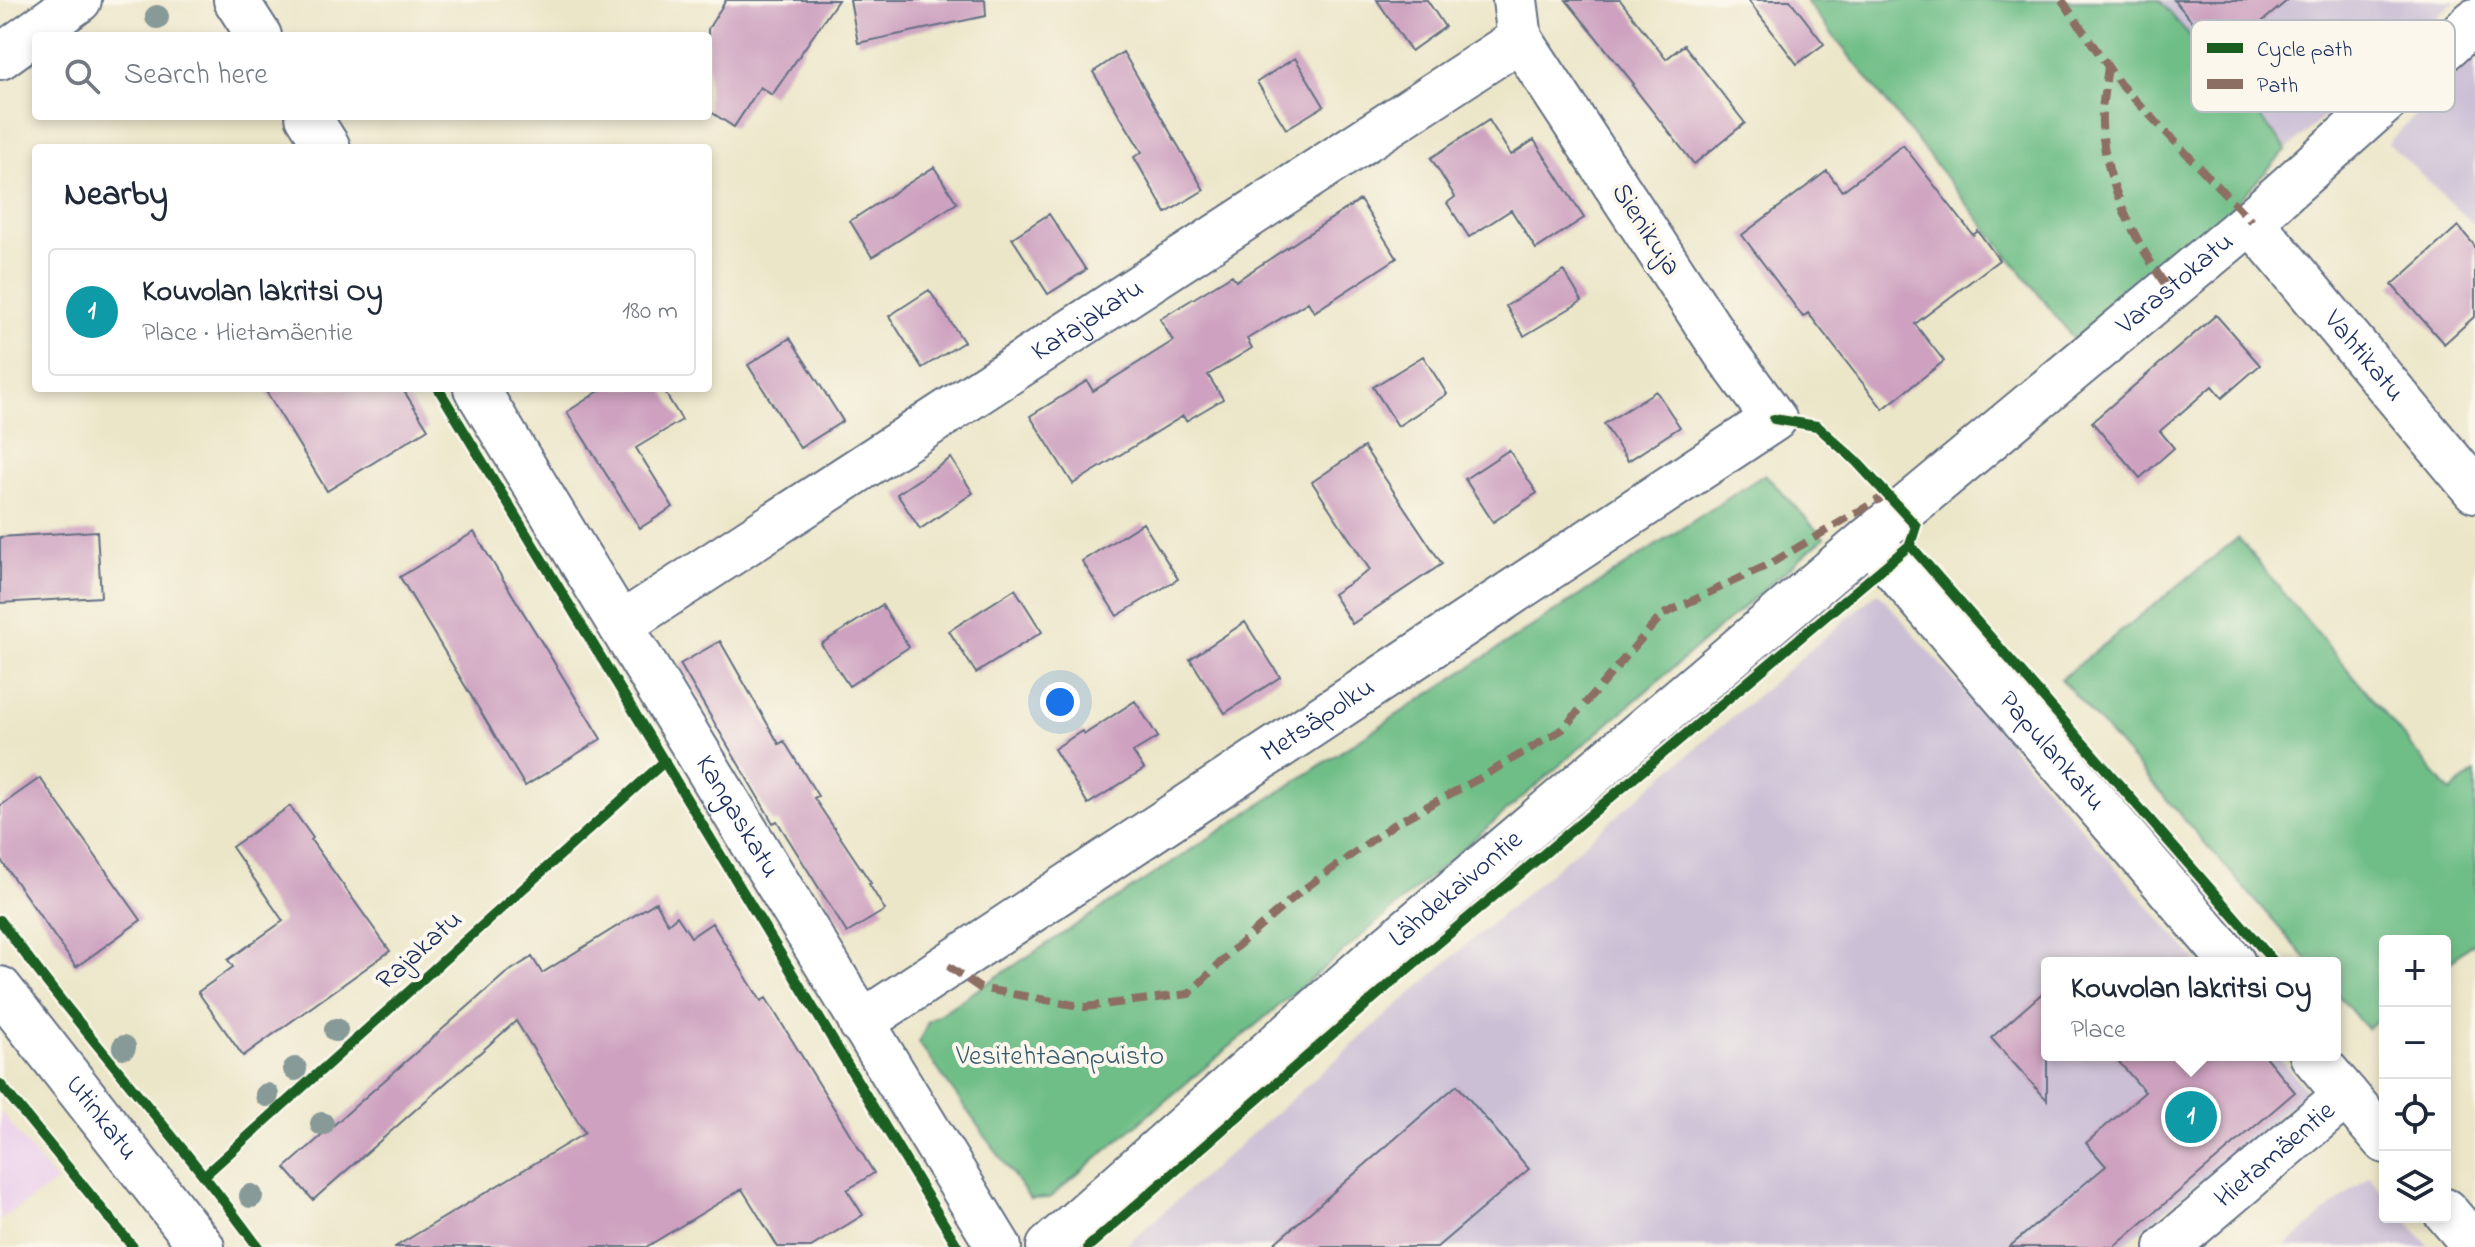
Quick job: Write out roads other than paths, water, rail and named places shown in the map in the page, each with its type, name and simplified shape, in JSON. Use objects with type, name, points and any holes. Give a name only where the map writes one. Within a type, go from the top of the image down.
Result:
[{"type":"street","points":[[35,32],[79,0]]},
{"type":"street","points":[[236,0],[256,32]]},
{"type":"street","name":"Sienikuja","points":[[1518,20],[1725,352],[1774,419]]},
{"type":"street","name":"Katajakatu","points":[[622,624],[1518,20]]},
{"type":"street","name":"Varastokatu","points":[[2455,39],[2475,21]]},
{"type":"street","points":[[0,57],[32,34]]},
{"type":"street","name":"Varastokatu","points":[[1869,539],[2251,221],[2373,112]]},
{"type":"street","points":[[310,120],[326,144]]},
{"type":"street","name":"Vahtikatu","points":[[2251,221],[2475,490]]},
{"type":"street","name":"Kangaskatu","points":[[478,392],[999,1247]]},
{"type":"street","name":"Metsäpolku","points":[[861,1023],[1774,419]]},
{"type":"street","name":"Papulankatu","points":[[1869,539],[2228,957]]},
{"type":"street","name":"Lähdekaivontie","points":[[1049,1247],[1373,960],[1869,539]]},
{"type":"street","name":"Utinkatu","points":[[0,989],[202,1247]]},
{"type":"street","points":[[2317,1061],[2379,1134]]},
{"type":"street","name":"Hietamäentie","points":[[2167,1247],[2346,1095]]},
{"type":"street","points":[[2451,1218],[2475,1246]]},
{"type":"place","name":"Kouvolan lakritsi Oy","points":[[2191,1117]]},
{"type":"park label","name":"Vesitehtaanpuisto","points":[[1060,1057]]}]
